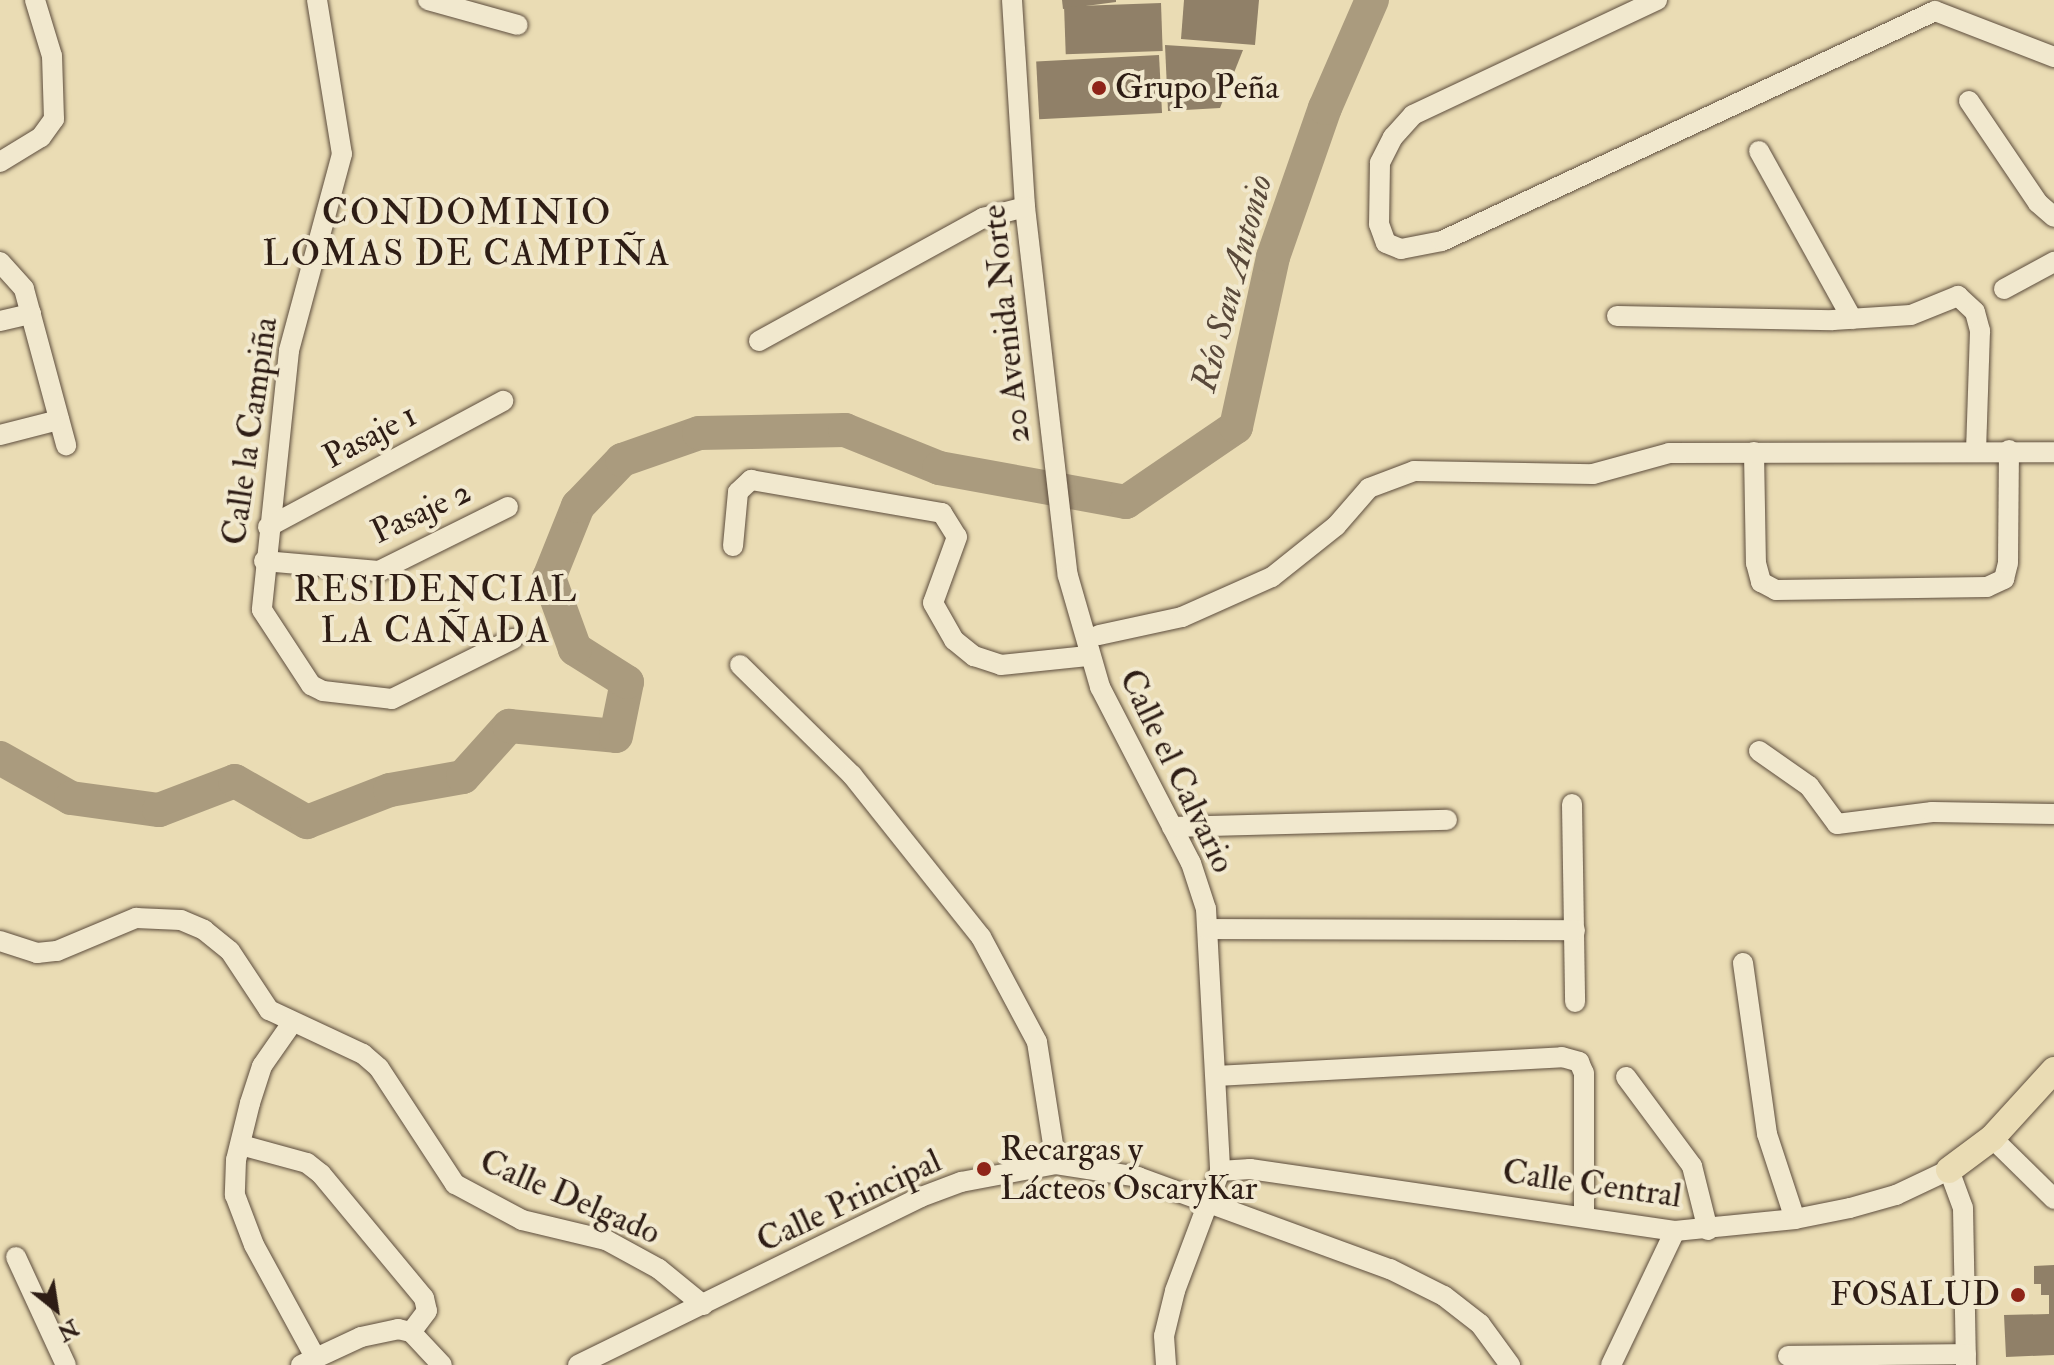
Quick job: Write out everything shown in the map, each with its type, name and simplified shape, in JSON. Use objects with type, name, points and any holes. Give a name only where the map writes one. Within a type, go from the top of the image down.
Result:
[{"type":"main road","points":[[1949,1170],[1992,1138],[2054,1070]]},
{"type":"street","points":[[0,162],[41,137],[54,119],[52,56],[35,0]]},
{"type":"street","name":"Calle la Campiña","points":[[317,0],[342,154],[289,351],[264,561],[262,610],[302,676],[323,691],[392,699],[513,639]]},
{"type":"street","points":[[428,0],[518,25]]},
{"type":"street","name":"20 Avenida Norte","points":[[1012,0],[1025,207],[1050,447],[1060,516],[1089,643]]},
{"type":"street","points":[[1657,0],[1413,115],[1393,137],[1380,163],[1379,224],[1386,243],[1401,249],[1442,241],[1934,6],[2054,57]]},
{"type":"street","points":[[1969,101],[2038,203],[2054,217]]},
{"type":"street","points":[[1759,151],[1852,319]]},
{"type":"street","points":[[759,341],[983,218],[1025,207]]},
{"type":"street","points":[[0,262],[21,283],[66,445]]},
{"type":"street","points":[[2004,289],[2054,262]]},
{"type":"street","points":[[1617,316],[1852,319],[1911,315],[1958,296],[1975,312],[1980,331],[1976,449]]},
{"type":"street","points":[[0,321],[31,314]]},
{"type":"street","name":"Pasaje 1","points":[[268,527],[503,401]]},
{"type":"street","points":[[0,435],[59,420]]},
{"type":"street","points":[[733,546],[738,492],[751,480],[942,513],[957,537],[933,603],[954,640],[974,656],[1001,665],[1182,617],[1272,577],[1336,526],[1369,488],[1414,471],[1593,474],[1669,453],[1976,449],[2054,452]]},
{"type":"street","points":[[1754,452],[1756,563],[1761,582],[1776,590],[1987,587],[2004,579],[2008,563],[2009,450]]},
{"type":"street","name":"Pasaje 2","points":[[264,561],[379,571],[508,507]]},
{"type":"street","name":"Calle el Calvario","points":[[1089,643],[1201,886],[1208,929],[1220,1171],[1175,1291],[1164,1336],[1166,1365]]},
{"type":"street","points":[[740,665],[852,775],[981,937],[1037,1042],[1056,1164]]},
{"type":"street","points":[[1759,751],[1809,786],[1837,824],[1932,812],[2054,814]]},
{"type":"street","points":[[1572,804],[1575,1002]]},
{"type":"street","points":[[1172,827],[1447,820]]},
{"type":"street","name":"Calle Delgado","points":[[0,941],[37,953],[57,951],[136,918],[181,920],[230,951],[260,1001],[292,1023],[363,1054],[379,1068],[455,1184],[522,1220],[606,1240],[659,1269],[703,1305]]},
{"type":"street","points":[[1208,929],[1575,930]]},
{"type":"street","points":[[1743,963],[1767,1134],[1795,1219]]},
{"type":"street","points":[[292,1023],[262,1066],[241,1145],[237,1206],[308,1361],[389,1330],[411,1332],[442,1365]]},
{"type":"street","points":[[1216,1076],[1562,1057],[1579,1062],[1584,1073],[1584,1215]]},
{"type":"street","points":[[1626,1077],[1692,1166],[1708,1230]]},
{"type":"street","points":[[1992,1138],[2054,1199]]},
{"type":"street","points":[[241,1145],[307,1163],[321,1174],[424,1298],[427,1311],[411,1332]]},
{"type":"street","name":"Calle Principal","points":[[578,1365],[921,1197],[961,1182],[1056,1164],[1138,1177],[1207,1204]]},
{"type":"street","name":"Calle Central","points":[[1220,1171],[1250,1169],[1584,1215],[1675,1231],[1795,1219],[1896,1195],[1949,1170]]},
{"type":"street","points":[[1788,1356],[1966,1360],[1963,1208],[1949,1170]]},
{"type":"street","points":[[1207,1204],[1353,1254],[1444,1296],[1480,1324],[1510,1365]]},
{"type":"street","points":[[1611,1365],[1636,1328],[1675,1231]]},
{"type":"street","points":[[16,1257],[66,1365]]},
{"type":"building","name":"Grupo Peña","points":[[1062,0],[1116,0],[1116,2],[1063,9]]},
{"type":"building","points":[[1184,0],[1259,0],[1255,45],[1181,39]]},
{"type":"building","name":"Grupo Peña","points":[[1161,3],[1163,51],[1066,54],[1064,6]]},
{"type":"building","name":"Grupo Peña","points":[[1165,45],[1243,50],[1220,108],[1168,111]]},
{"type":"building","name":"Grupo Peña","points":[[1159,55],[1162,113],[1039,119],[1036,61]]},
{"type":"building","points":[[2054,1265],[2054,1355],[2006,1357],[2004,1315],[2049,1314],[2049,1295],[2041,1295],[2041,1284],[2034,1284],[2034,1266]]},
{"type":"waterway","name":"Río San Antonio","points":[[0,758],[71,798],[159,810],[235,781],[307,822],[390,790],[463,777],[509,726],[616,736],[627,682],[575,649],[549,578],[578,506],[622,460],[699,433],[845,430],[939,468],[1126,502],[1236,427],[1273,257],[1325,108],[1372,0]]},
{"type":"place","name":"Grupo Peña","points":[[1099,88]]},
{"type":"place","name":"Recargas y Lácteos OscaryKar","points":[[984,1169]]},
{"type":"place","name":"FOSALUD","points":[[2018,1295]]},
{"type":"district","name":"CONDOMINIO LOMAS DE CAMPIÑA","points":[[467,232]]},
{"type":"district","name":"RESIDENCIAL LA CAÑADA","points":[[436,610]]}]
